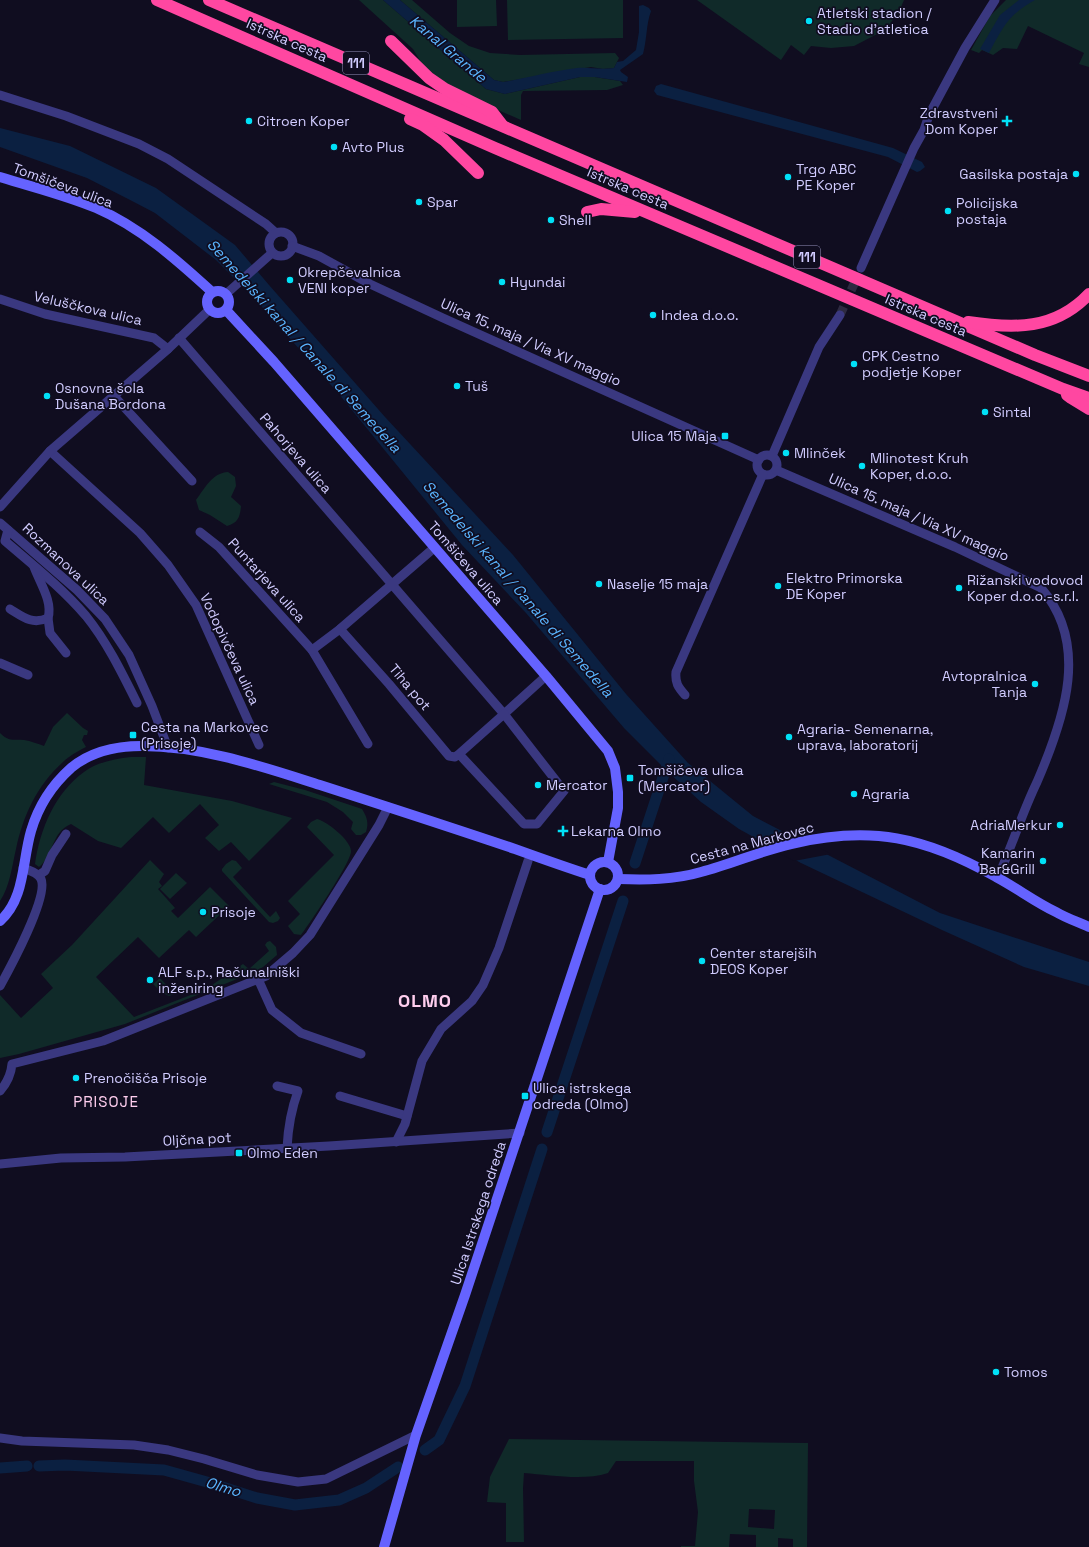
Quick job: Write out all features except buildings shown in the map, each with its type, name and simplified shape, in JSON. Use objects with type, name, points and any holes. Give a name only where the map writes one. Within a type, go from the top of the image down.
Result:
[{"type":"highway","name":"Istrska cesta","points":[[157,0],[652,215],[1062,389],[1089,398]]},
{"type":"highway","name":"Istrska cesta","points":[[209,0],[951,320],[1089,376]]},
{"type":"highway","points":[[391,41],[429,78],[445,89],[492,112],[502,126]]},
{"type":"highway","points":[[376,96],[399,114],[423,125],[444,140],[478,173]]},
{"type":"highway","points":[[587,212],[601,209],[652,215]]},
{"type":"highway","points":[[951,320],[1013,327],[1035,324],[1050,320],[1070,310],[1089,294]]},
{"type":"highway","points":[[1062,389],[1071,398],[1089,409]]},
{"type":"street","points":[[861,268],[911,154],[924,130],[929,115],[965,48],[995,0]]},
{"type":"street","name":"Ulica 15. maja / Via XV maggio","points":[[0,95],[66,116],[140,144],[168,159],[266,224],[276,233],[284,233],[288,235],[291,238],[292,246],[319,256],[370,284],[437,316],[759,460]]},
{"type":"street","name":"Tomšičeva ulica","points":[[0,177],[97,209],[126,224],[164,250],[212,292]]},
{"type":"street","points":[[276,233],[269,242],[272,253],[284,256],[291,250],[292,246]]},
{"type":"street","points":[[226,294],[272,253]]},
{"type":"street","points":[[219,291],[226,294],[229,302],[226,310],[216,313],[210,309],[207,298],[212,292],[219,291]]},
{"type":"street","name":"Veluščkova ulica","points":[[0,299],[45,314],[154,338],[168,348]]},
{"type":"street","points":[[0,507],[50,451],[168,348],[210,309]]},
{"type":"street","name":"Tomšičeva ulica","points":[[226,310],[274,362],[546,676],[608,750],[615,768],[618,792],[618,808],[608,862]]},
{"type":"street","points":[[772,456],[819,347],[840,315]]},
{"type":"street","name":"Pahorjeva ulica","points":[[179,338],[504,714],[564,791],[537,824],[524,824],[459,754]]},
{"type":"street","points":[[113,395],[192,481]]},
{"type":"street","name":"Vodopivčeva ulica","points":[[50,451],[140,533],[168,565],[196,605],[259,746]]},
{"type":"street","points":[[763,474],[758,466],[759,460],[765,456],[772,456]]},
{"type":"street","points":[[763,474],[770,474],[776,470],[777,462],[772,456]]},
{"type":"street","name":"Ulica 15. maja / Via XV maggio","points":[[776,470],[1021,577],[1049,593],[1065,608]]},
{"type":"street","points":[[685,695],[678,687],[675,680],[676,672],[763,474]]},
{"type":"street","name":"Rozmanova ulica","points":[[0,523],[77,590],[105,619],[129,655],[152,706],[168,748]]},
{"type":"street","name":"Rozmanova ulica","points":[[8,530],[5,541],[53,583],[86,616],[112,654],[137,703]]},
{"type":"street","name":"Puntarjeva ulica","points":[[200,532],[219,547],[312,650],[368,744]]},
{"type":"street","points":[[312,650],[392,586],[434,548]]},
{"type":"street","name":"Rozmanova ulica","points":[[33,566],[49,604],[50,611],[48,618],[50,632],[66,654]]},
{"type":"street","points":[[10,609],[28,621],[41,621],[48,618]]},
{"type":"street","name":"Tiha pot","points":[[340,629],[389,684],[449,756],[455,757],[459,754]]},
{"type":"street","points":[[0,663],[28,675]]},
{"type":"street","points":[[459,754],[546,676]]},
{"type":"street","points":[[998,878],[1036,782],[1071,712]]},
{"type":"street","points":[[0,921],[16,900],[31,833],[40,809],[52,789],[73,767],[83,760],[102,752],[122,747],[143,746],[193,751],[270,769],[590,875]]},
{"type":"street","points":[[0,1091],[5,1086],[10,1076],[12,1064],[103,1042],[266,976],[283,963],[310,935],[379,825],[388,808]]},
{"type":"street","points":[[39,875],[45,871],[52,855],[66,834]]},
{"type":"street","name":"Cesta na Markovec","points":[[618,879],[644,880],[700,873],[789,844],[822,838],[854,835],[875,836],[917,842],[944,851],[998,878],[1056,912],[1089,927]]},
{"type":"street","points":[[396,1142],[405,1124],[422,1061],[441,1029],[472,1001],[483,985],[499,948],[528,861]]},
{"type":"street","points":[[601,862],[608,862],[615,866],[618,879],[611,888],[606,890],[600,889],[592,884],[590,875],[593,867],[597,864],[601,862]]},
{"type":"street","points":[[0,986],[22,943],[43,887],[42,880],[39,875],[23,868]]},
{"type":"street","name":"Ulica Istrskega odreda","points":[[384,1547],[416,1435],[520,1133],[600,889]]},
{"type":"street","points":[[258,979],[272,1010],[301,1033],[361,1054]]},
{"type":"street","points":[[277,1086],[298,1091],[288,1124],[288,1148]]},
{"type":"street","points":[[340,1096],[407,1116]]},
{"type":"street","name":"Oljčna pot","points":[[0,1164],[61,1158],[125,1157],[396,1142],[520,1133]]},
{"type":"street","points":[[0,1438],[22,1441],[140,1446],[168,1450],[257,1475],[298,1482],[326,1479],[416,1435]]},
{"type":"green space","points":[[359,0],[383,0],[486,89],[505,94],[580,77],[595,77],[620,81],[623,85],[607,90],[523,91],[521,95],[521,120],[452,90],[422,64],[413,49]]},
{"type":"green space","points":[[400,0],[412,0],[450,33],[469,46],[490,53],[520,55],[615,53],[619,58],[614,68],[603,69],[591,67],[503,82],[494,80]]},
{"type":"green space","points":[[457,0],[496,0],[497,26],[457,27]]},
{"type":"green space","points":[[507,0],[623,0],[623,38],[508,40]]},
{"type":"green space","name":"Atletski stadion / Stadio d'atletica","points":[[697,0],[904,0],[899,12],[885,30],[854,46],[831,48],[811,46],[804,55],[791,45],[781,60]]},
{"type":"green space","points":[[1006,0],[1089,0],[1089,67],[1079,64],[1084,53],[1028,26],[1017,49],[1003,48],[993,55],[982,50],[979,53],[971,50],[990,16]]},
{"type":"green space","points":[[228,472],[235,477],[236,486],[231,497],[241,506],[238,519],[234,523],[227,526],[199,510],[196,500],[213,478],[222,473]]},
{"type":"green space","points":[[67,713],[88,731],[87,735],[84,735],[82,740],[86,747],[68,758],[54,771],[32,802],[19,837],[8,882],[0,901],[0,733],[11,740],[27,740],[44,746],[53,727]]},
{"type":"green space","points":[[131,757],[146,757],[144,785],[232,801],[292,818],[249,861],[231,842],[219,851],[205,838],[219,825],[200,804],[169,833],[153,817],[121,848],[98,841],[71,824],[60,832],[44,862],[39,867],[35,864],[37,851],[45,825],[50,813],[65,790],[84,772],[100,763]]},
{"type":"green space","points":[[274,782],[305,790],[362,809],[367,820],[366,832],[361,835],[356,835],[351,829],[353,822],[343,812],[327,802],[269,784]]},
{"type":"green space","points":[[317,819],[326,823],[343,837],[350,847],[350,857],[330,892],[301,935],[294,934],[288,926],[300,914],[288,901],[334,855],[307,827],[311,822]]},
{"type":"green space","points":[[150,860],[164,874],[159,882],[162,886],[158,889],[175,908],[171,911],[178,918],[210,887],[229,906],[196,937],[189,930],[159,958],[138,937],[96,977],[134,1017],[206,989],[243,964],[249,969],[269,951],[265,945],[267,942],[270,941],[276,947],[277,955],[263,967],[252,973],[125,1024],[0,1058],[0,995],[21,1018],[53,988],[41,974],[72,945]]},
{"type":"green space","points":[[232,860],[236,861],[242,868],[233,877],[270,917],[276,911],[280,918],[278,921],[273,923],[269,922],[222,871],[226,864]]},
{"type":"green space","points":[[176,873],[187,883],[170,899],[160,889]]},
{"type":"green space","points":[[160,978],[175,994],[169,996],[161,992],[153,984]]},
{"type":"green space","points":[[509,1439],[808,1443],[807,1547],[793,1547],[793,1539],[778,1538],[778,1547],[756,1547],[756,1535],[730,1534],[729,1547],[681,1547],[695,1546],[698,1512],[694,1481],[694,1461],[616,1461],[608,1473],[588,1477],[567,1477],[524,1473],[524,1542],[506,1542],[506,1503],[487,1502],[490,1477]],"holes":[[[749,1509],[775,1510],[774,1529],[748,1527]]]},
{"type":"water","name":"Kanal Grande","points":[[383,0],[400,0],[494,80],[503,82],[577,68],[614,68],[617,62],[623,61],[636,50],[639,32],[639,6],[643,5],[651,11],[643,54],[620,70],[628,77],[627,82],[595,77],[580,77],[505,94],[486,89]]},
{"type":"water","points":[[1019,0],[1035,0],[1018,11],[1007,22],[989,53],[980,49],[1000,15]]},
{"type":"water","points":[[661,84],[893,148],[922,162],[925,167],[917,172],[888,157],[657,95],[654,91],[656,86]]},
{"type":"water","name":"Semedelski kanal / Canale di Semedella","points":[[0,128],[70,146],[156,188],[235,245],[385,417],[513,555],[626,694],[688,763],[753,816],[940,913],[1089,962],[1089,986],[1024,967],[942,930],[801,863],[739,829],[701,802],[667,771],[624,728],[526,613],[462,545],[338,393],[256,300],[216,260],[155,213],[134,202],[87,178],[0,147]]},
{"type":"pier","points":[[792,834],[831,854],[794,861],[760,843]]},
{"type":"waterway","points":[[635,863],[669,759]]},
{"type":"waterway","points":[[547,1132],[623,901]]},
{"type":"waterway","points":[[425,1450],[439,1440],[465,1386],[542,1149]]},
{"type":"waterway","name":"Olmo","points":[[39,1466],[65,1465],[164,1470],[257,1498],[295,1505],[339,1500],[366,1488],[398,1467]]},
{"type":"waterway","points":[[0,1468],[27,1466]]},
{"type":"tunnel","points":[[840,315],[859,273]]},
{"type":"place","name":"Atletski stadion / Stadio d'atletica","points":[[809,21]]},
{"type":"place","name":"Citroen Koper","points":[[249,121]]},
{"type":"place","name":"Zdravstveni Dom Koper","points":[[1007,121]]},
{"type":"place","name":"Avto Plus","points":[[334,147]]},
{"type":"place","name":"Gasilska postaja","points":[[1076,174]]},
{"type":"place","name":"Trgo ABC PE Koper","points":[[788,177]]},
{"type":"place","name":"Spar","points":[[419,202]]},
{"type":"place","name":"Policijska postaja","points":[[948,211]]},
{"type":"place","name":"Shell","points":[[551,220]]},
{"type":"place","name":"Okrepčevalnica VENI koper","points":[[290,280]]},
{"type":"place","name":"Hyundai","points":[[502,282]]},
{"type":"place","name":"Indea d.o.o.","points":[[653,315]]},
{"type":"place","name":"CPK Cestno podjetje Koper","points":[[854,364]]},
{"type":"place","name":"Tuš","points":[[457,386]]},
{"type":"place","name":"Osnovna šola Dušana Bordona","points":[[47,396]]},
{"type":"place","name":"Sintal","points":[[985,412]]},
{"type":"place","name":"Ulica 15 Maja","points":[[725,436]]},
{"type":"place","name":"Mlinček","points":[[786,453]]},
{"type":"place","name":"Mlinotest Kruh Koper, d.o.o.","points":[[862,466]]},
{"type":"place","name":"Naselje 15 maja","points":[[599,584]]},
{"type":"place","name":"Elektro Primorska DE Koper","points":[[778,586]]},
{"type":"place","name":"Rižanski vodovod Koper d.o.o.-s.r.l.","points":[[959,588]]},
{"type":"place","name":"Avtopralnica Tanja","points":[[1035,684]]},
{"type":"place","name":"Cesta na Markovec (Prisoje)","points":[[133,735]]},
{"type":"place","name":"Agraria- Semenarna, uprava, laboratorij","points":[[789,737]]},
{"type":"place","name":"Tomšičeva ulica (Mercator)","points":[[630,778]]},
{"type":"place","name":"Mercator","points":[[538,785]]},
{"type":"place","name":"Agraria","points":[[854,794]]},
{"type":"place","name":"AdriaMerkur","points":[[1060,825]]},
{"type":"place","name":"Lekarna Olmo","points":[[563,831]]},
{"type":"place","name":"Kamarin Bar&Grill","points":[[1043,861]]},
{"type":"place","name":"Prisoje","points":[[203,912]]},
{"type":"place","name":"Center starejših DEOS Koper","points":[[702,961]]},
{"type":"place","name":"ALF s.p., Računalniški inženiring","points":[[150,980]]},
{"type":"place","name":"Prenočišča Prisoje","points":[[76,1078]]},
{"type":"place","name":"Ulica istrskega odreda (Olmo)","points":[[525,1096]]},
{"type":"place","name":"Olmo Eden","points":[[239,1153]]},
{"type":"place","name":"Tomos","points":[[996,1372]]},
{"type":"district","name":"OLMO","points":[[425,1001]]},
{"type":"district","name":"PRISOJE","points":[[106,1102]]}]
